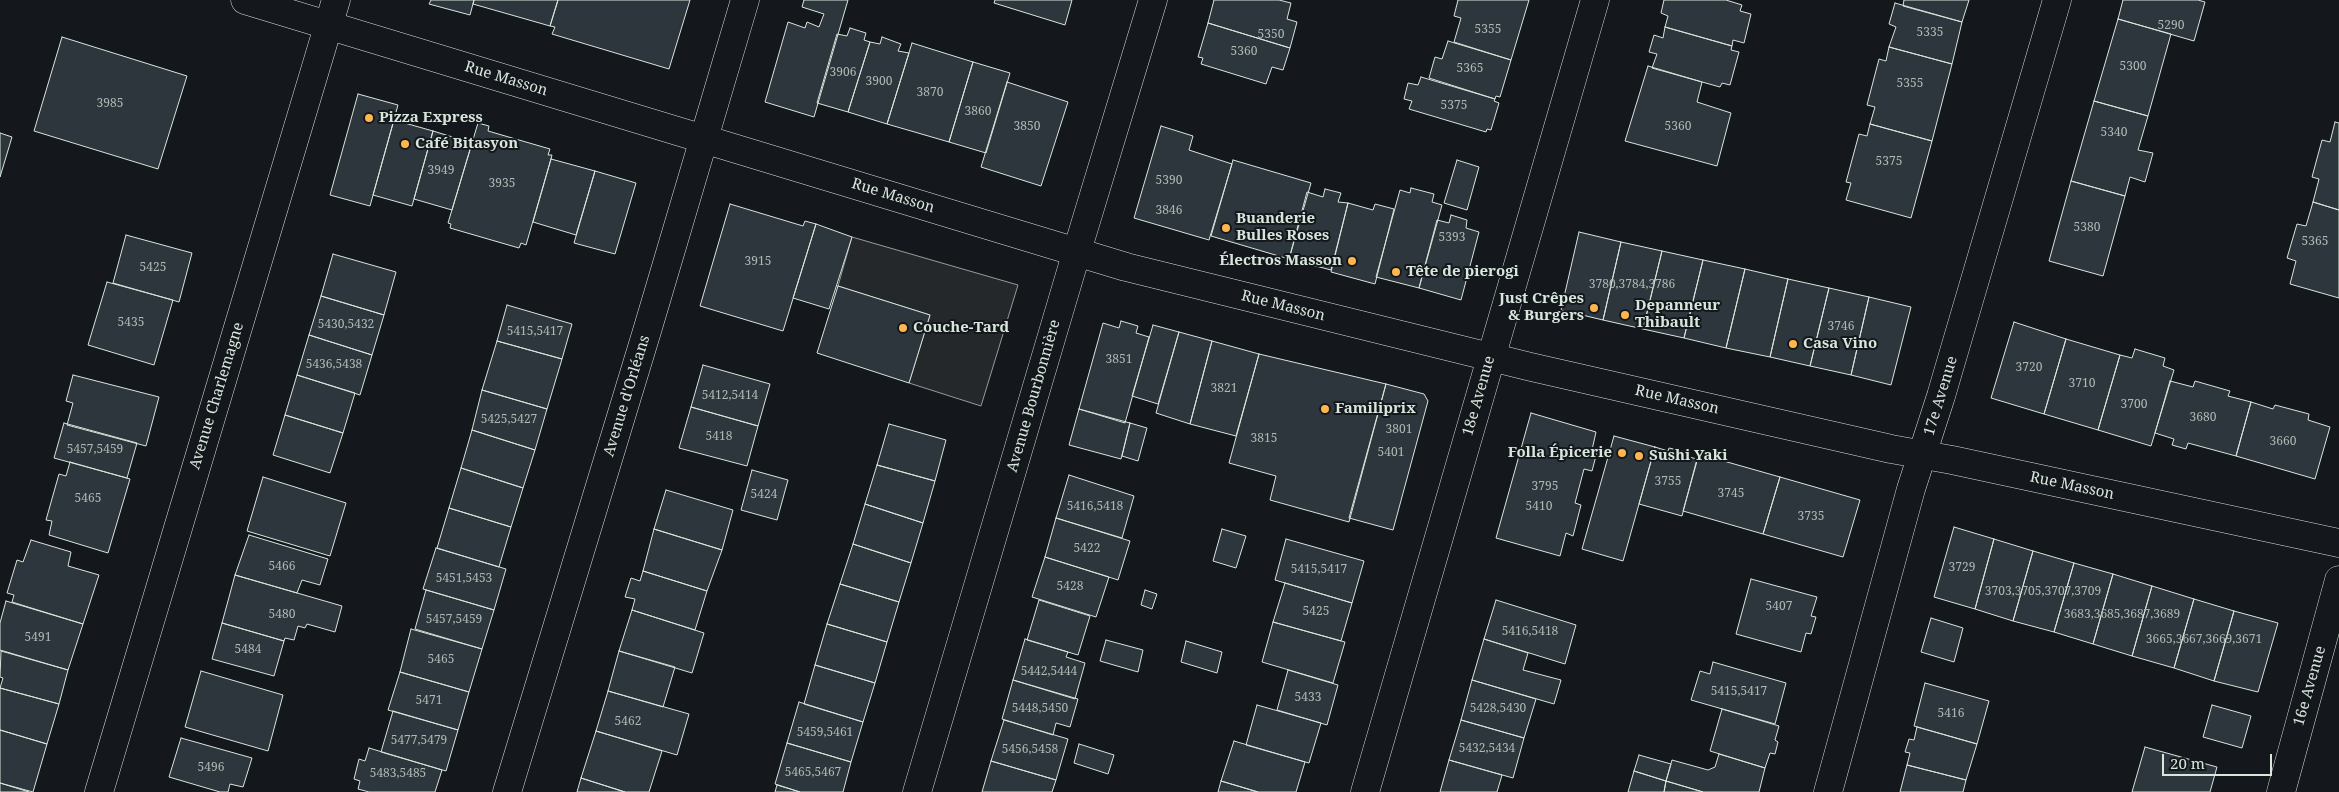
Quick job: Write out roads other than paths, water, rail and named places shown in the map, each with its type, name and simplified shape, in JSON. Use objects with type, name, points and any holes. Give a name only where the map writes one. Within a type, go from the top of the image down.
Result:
[{"type":"street","name":"Rue Masson","points":[[245,0],[332,12],[705,140],[1145,272],[1490,358],[1922,455],[2339,543]]},
{"type":"street","name":"Avenue d'Orléans","points":[[507,792],[705,140],[745,0]]},
{"type":"street","name":"Avenue Bourbonnière","points":[[917,792],[1153,0]]},
{"type":"street","name":"18e Avenue","points":[[1364,792],[1595,0]]},
{"type":"street","name":"17e Avenue","points":[[1828,792],[1922,455],[2057,0]]},
{"type":"street","name":"Avenue Charlemagne","points":[[98,792],[332,12]]},
{"type":"street","name":"16e Avenue","points":[[2281,792],[2339,580]]},
{"type":"place","name":"Pizza Express","points":[[369,118]]},
{"type":"place","name":"Café Bitasyon","points":[[405,144]]},
{"type":"place","name":"Buanderie Bulles Roses","points":[[1226,228]]},
{"type":"place","name":"Électros Masson","points":[[1352,261]]},
{"type":"place","name":"Tête de pierogi","points":[[1396,272]]},
{"type":"place","name":"Just Crêpes & Burgers","points":[[1594,308]]},
{"type":"place","name":"Depanneur Thibault","points":[[1625,315]]},
{"type":"place","name":"Couche-Tard","points":[[903,328]]},
{"type":"place","name":"Casa Vino","points":[[1793,344]]},
{"type":"place","name":"Familiprix","points":[[1325,409]]},
{"type":"place","name":"Folla Épicerie","points":[[1622,453]]},
{"type":"place","name":"Sushi Yaki","points":[[1639,456]]}]
